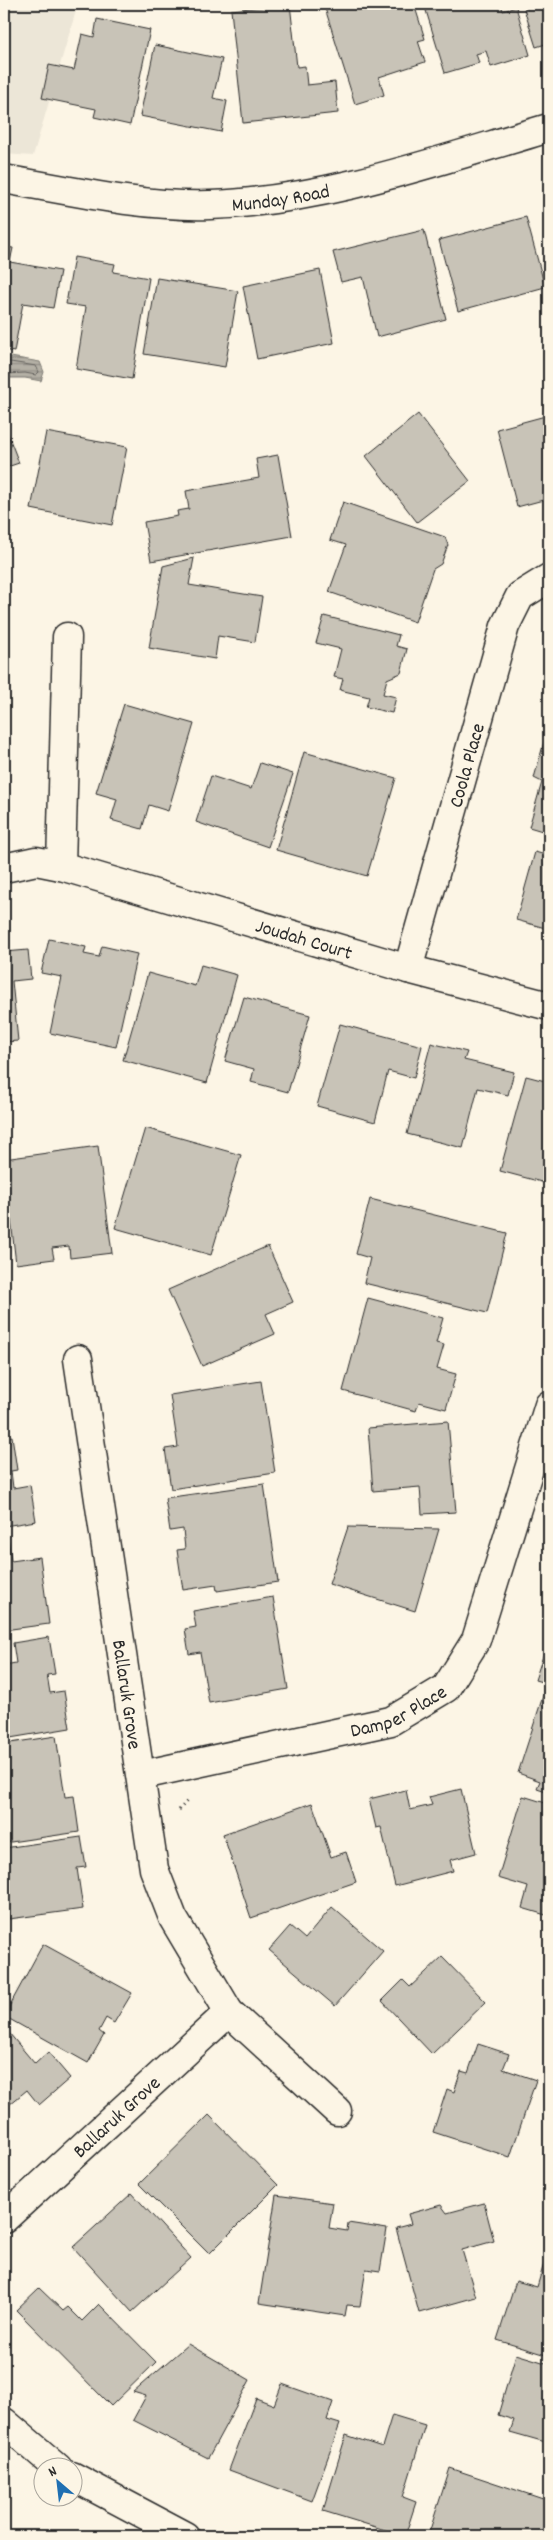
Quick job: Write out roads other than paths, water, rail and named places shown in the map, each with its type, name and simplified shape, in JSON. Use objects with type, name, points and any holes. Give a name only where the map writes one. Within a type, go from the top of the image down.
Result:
[{"type":"street","name":"Munday Road","points":[[4,179],[135,202],[208,205],[256,202],[366,180],[549,128]]},
{"type":"street","name":"Coola Place","points":[[408,969],[505,626],[520,596],[549,578]]},
{"type":"street","points":[[61,866],[66,637]]},
{"type":"street","name":"Joudah Court","points":[[4,868],[36,862],[61,866],[408,969],[549,1006]]},
{"type":"street","name":"Ballaruk Grove","points":[[78,1360],[142,1775],[154,1869],[173,1918],[229,2012],[337,2111]]},
{"type":"street","name":"Damper Place","points":[[142,1775],[391,1721],[446,1688],[476,1640],[549,1405]]},
{"type":"street","name":"Ballaruk Grove","points":[[4,2219],[229,2012]]},
{"type":"street","points":[[4,2422],[46,2458]]},
{"type":"street","points":[[82,2481],[185,2536]]},
{"type":"water","points":[[5,356],[40,362],[44,372],[41,381],[25,378],[4,378]]}]
